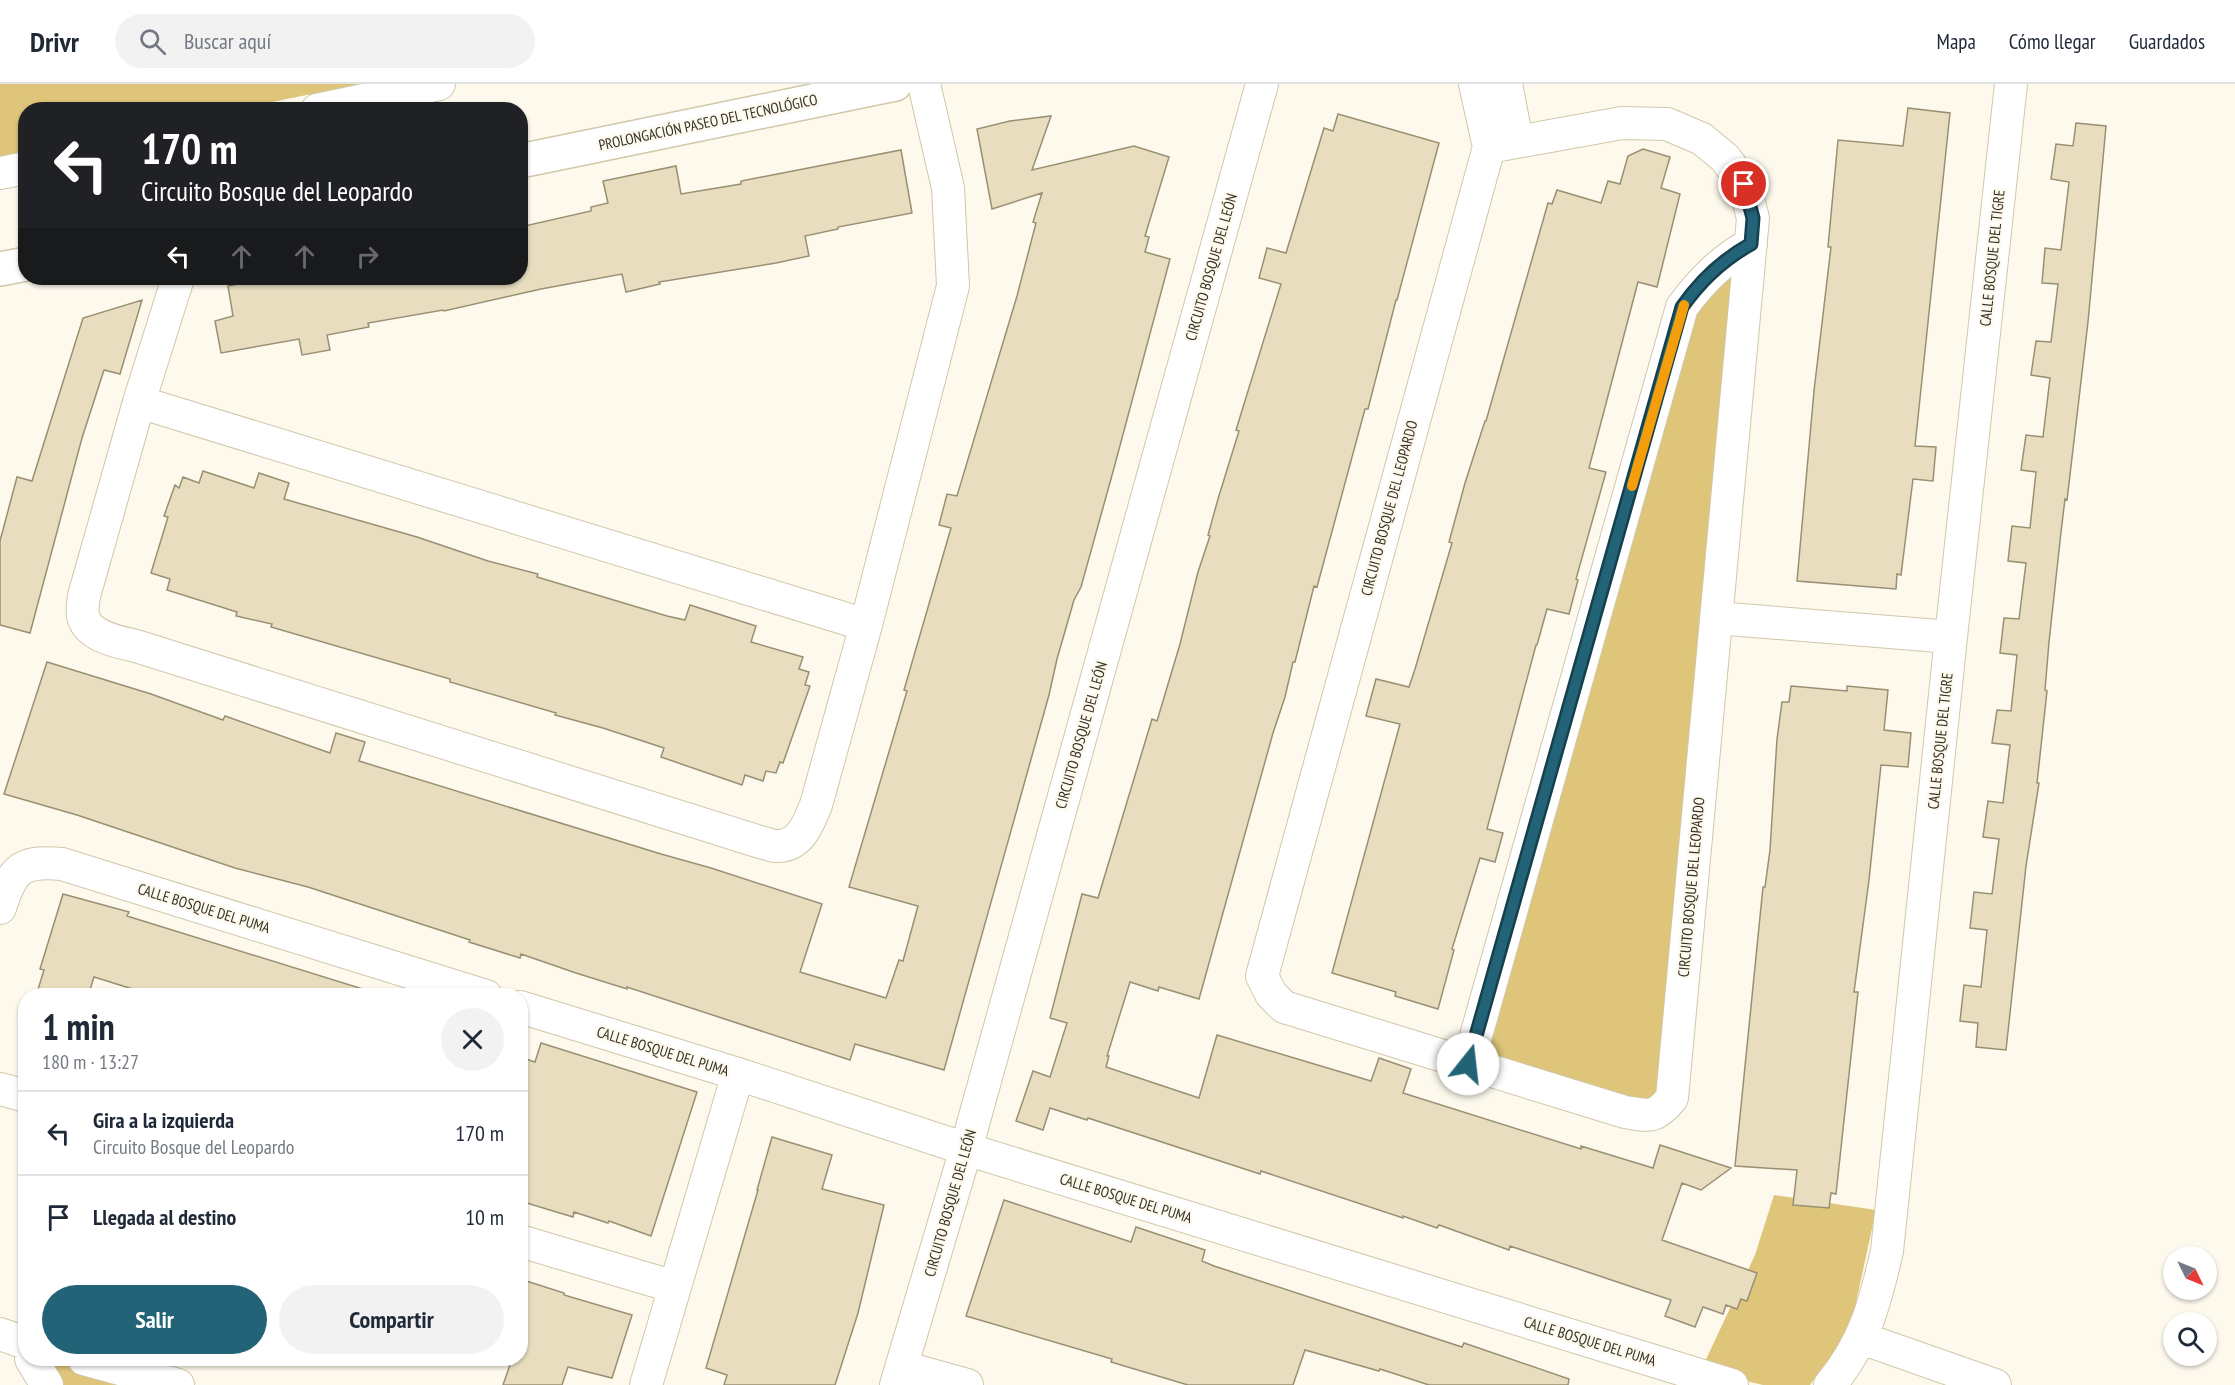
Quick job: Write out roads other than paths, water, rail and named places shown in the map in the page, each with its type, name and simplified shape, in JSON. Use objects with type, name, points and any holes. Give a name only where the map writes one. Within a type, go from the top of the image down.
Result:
[{"type":"street","points":[[355,102],[439,84]]},
{"type":"street","name":"PROLONGACIÓN PASEO DEL TECNOLÓGICO","points":[[528,159],[895,84]]},
{"type":"street","points":[[176,285],[139,402],[84,596],[83,617],[93,630],[113,641],[136,646],[760,842],[779,846],[793,842],[805,830],[816,805],[866,625],[953,286],[948,188],[924,84]]},
{"type":"street","name":"CIRCUITO BOSQUE DEL LEÓN","points":[[899,1376],[966,1149],[1262,84]]},
{"type":"street","points":[[1475,84],[1503,144]]},
{"type":"street","points":[[1503,144],[1506,84]]},
{"type":"street","name":"CALLE BOSQUE DEL TIGRE","points":[[1830,1385],[1861,1338],[1875,1303],[1887,1251],[1950,637],[2011,84]]},
{"type":"street","name":"CIRCUITO BOSQUE DEL LEOPARDO","points":[[1622,123],[1668,124],[1702,139],[1725,158],[1744,184],[1753,218],[1751,244],[1672,1098],[1663,1109],[1649,1116],[1625,1112],[1284,1007],[1271,994],[1262,976],[1503,144],[1622,123]]},
{"type":"street","points":[[0,173],[18,170]]},
{"type":"street","points":[[1468,1064],[1682,307],[1712,270],[1731,255],[1751,244]]},
{"type":"street","points":[[0,269],[18,266]]},
{"type":"street","points":[[139,402],[866,625]]},
{"type":"street","points":[[1716,618],[1950,637]]},
{"type":"street","name":"CALLE BOSQUE DEL PUMA","points":[[0,908],[9,882],[23,867],[39,862],[62,864],[460,988]]},
{"type":"street","name":"CALLE BOSQUE DEL PUMA","points":[[528,1009],[738,1074],[966,1149],[1732,1385]]},
{"type":"street","points":[[646,1385],[738,1074]]},
{"type":"street","points":[[0,1089],[18,1094]]},
{"type":"street","points":[[528,1243],[675,1287]]},
{"type":"street","points":[[1861,1338],[1995,1385]]},
{"type":"street","points":[[35,1366],[47,1385]]},
{"type":"street","points":[[109,1366],[178,1385]]},
{"type":"street","points":[[899,1376],[967,1385]]}]
